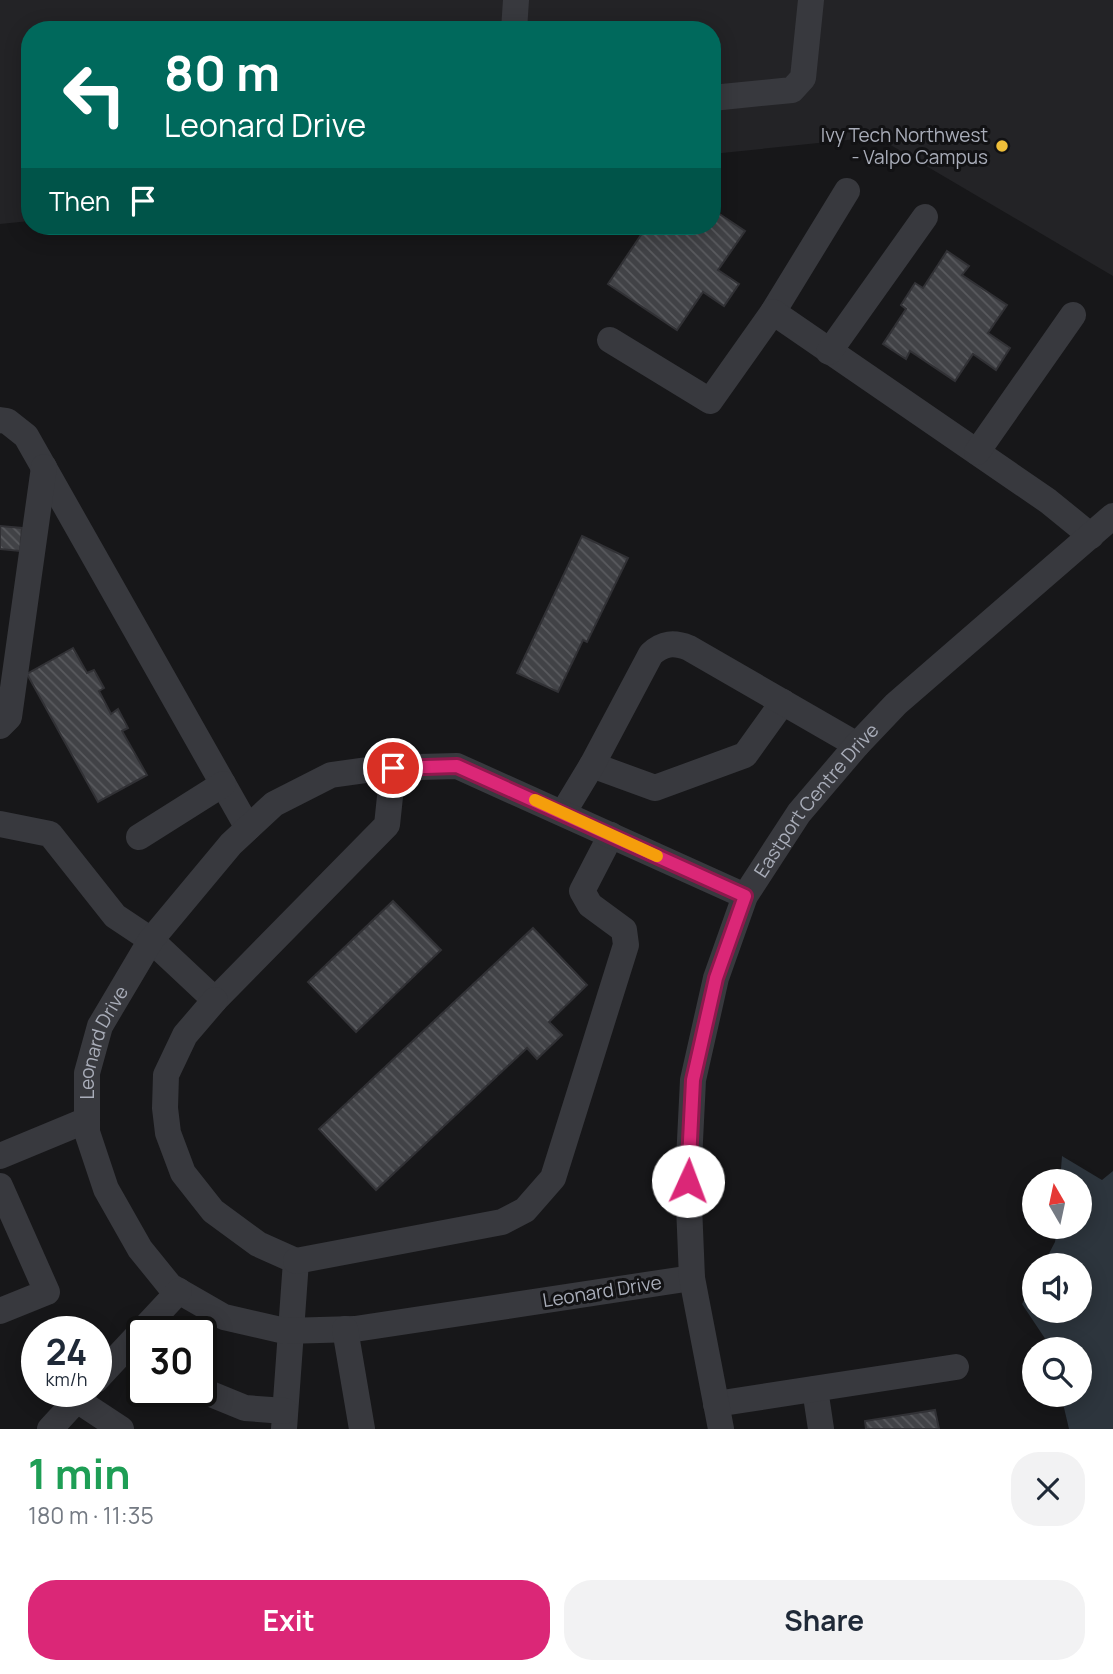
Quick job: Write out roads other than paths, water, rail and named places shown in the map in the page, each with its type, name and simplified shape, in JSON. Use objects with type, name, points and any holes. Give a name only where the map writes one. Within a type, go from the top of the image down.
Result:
[{"type":"street","points":[[514,21],[516,0]]},
{"type":"street","points":[[721,97],[792,90],[803,78],[811,0]]},
{"type":"street","points":[[610,340],[709,401],[773,312],[847,191]]},
{"type":"street","points":[[829,352],[925,216]]},
{"type":"street","points":[[773,312],[1048,501],[1091,536]]},
{"type":"street","points":[[977,452],[1073,315]]},
{"type":"street","points":[[0,420],[7,421],[26,436],[248,828]]},
{"type":"street","points":[[0,726],[9,717],[44,467]]},
{"type":"street","name":"Eastport Centre Drive","points":[[718,1417],[692,1278],[688,1181],[693,1080],[716,978],[745,896],[799,813],[896,704],[1113,516]]},
{"type":"street","points":[[563,813],[592,765],[651,654],[668,643],[689,648],[857,745]]},
{"type":"street","points":[[592,765],[655,788],[745,755],[783,702]]},
{"type":"street","name":"Leonard Drive","points":[[692,1278],[345,1329],[290,1331],[224,1317],[170,1286],[140,1249],[106,1189],[87,1132],[87,1073],[100,1026],[151,940],[231,844],[274,804],[331,775],[393,768],[457,766],[745,896]]},
{"type":"street","points":[[393,768],[387,825],[215,1000],[185,1035],[166,1074],[165,1108],[169,1133],[183,1173],[213,1211],[258,1244],[296,1261],[502,1222],[525,1210],[553,1178],[626,945],[624,930],[590,905],[582,891],[611,835]]},
{"type":"street","points":[[139,837],[223,784]]},
{"type":"street","points":[[0,824],[50,834],[115,916],[151,940],[215,1000]]},
{"type":"street","points":[[0,1156],[87,1119]]},
{"type":"street","points":[[0,1186],[47,1292],[0,1311]]},
{"type":"street","points":[[217,1397],[285,1420],[296,1261]]},
{"type":"street","points":[[160,1316],[178,1291]]},
{"type":"street","points":[[345,1329],[362,1429]]},
{"type":"street","points":[[112,1367],[126,1356]]},
{"type":"street","points":[[718,1417],[815,1389],[956,1367]]},
{"type":"street","points":[[815,1389],[821,1429]]},
{"type":"street","points":[[50,1429],[71,1407]]},
{"type":"street","points":[[94,1407],[121,1429]]},
{"type":"place","name":"Ivy Tech Northwest - Valpo Campus","points":[[1002,146]]}]
